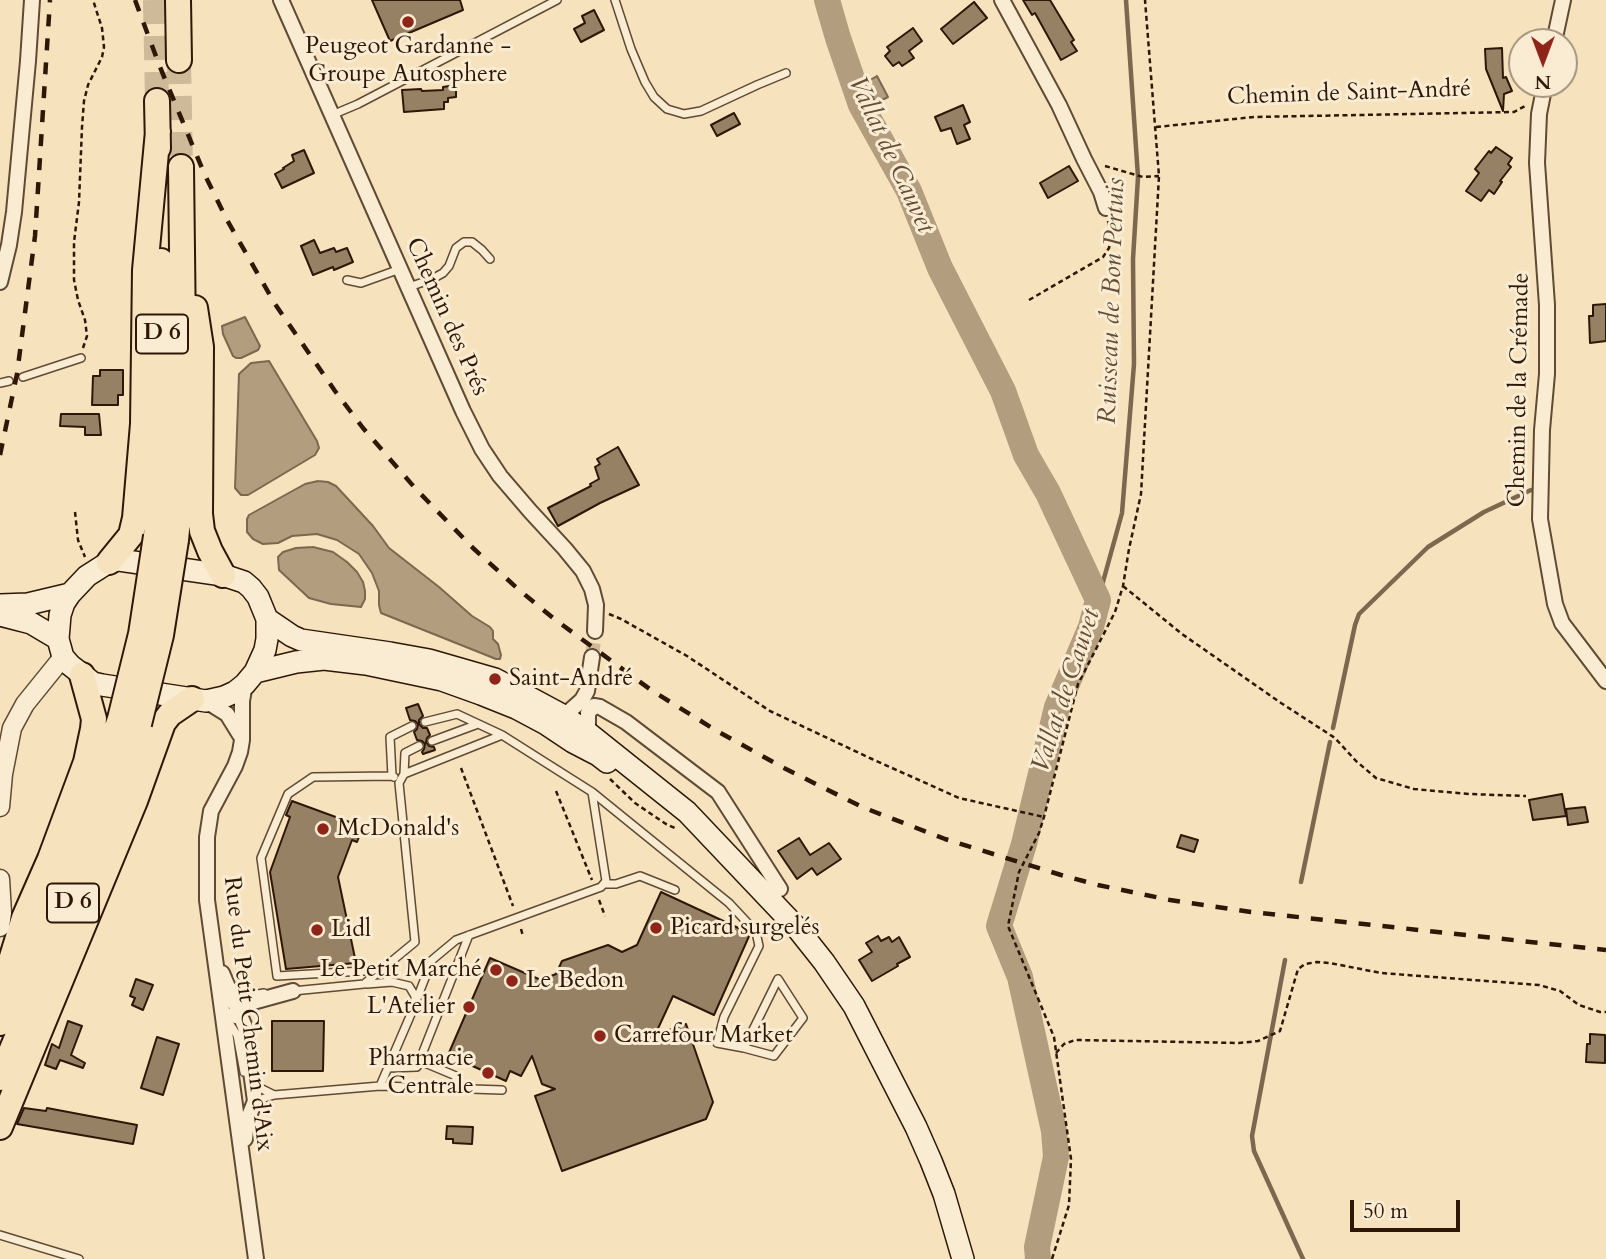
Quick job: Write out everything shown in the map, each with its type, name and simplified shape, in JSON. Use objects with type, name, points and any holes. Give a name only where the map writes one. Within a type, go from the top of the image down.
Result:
[{"type":"highway","points":[[178,0],[179,60]]},
{"type":"highway","name":"D 6","points":[[0,1023],[129,722],[161,635],[166,538],[162,483],[164,419],[157,102]]},
{"type":"highway","points":[[102,566],[127,542],[135,519],[143,424],[145,270],[158,131]]},
{"type":"highway","name":"D 6","points":[[166,538],[182,478],[184,419],[181,167]]},
{"type":"highway","points":[[182,224],[201,347],[200,514],[202,531],[223,575]]},
{"type":"highway","points":[[0,996],[24,918],[50,859],[86,762],[93,719],[82,675]]},
{"type":"highway","points":[[0,1127],[135,801],[163,723],[170,714],[199,700]]},
{"type":"highway","name":"D 6","points":[[0,1078],[95,850],[129,722]]},
{"type":"main road","points":[[0,615],[31,623],[60,648],[82,675],[93,683],[199,700],[224,697],[235,692],[250,678],[265,650],[267,619],[258,597],[244,582],[223,575],[119,560],[102,566],[70,594],[60,615],[60,648]]},
{"type":"main road","points":[[0,605],[28,604],[70,594]]},
{"type":"main road","points":[[267,619],[301,640],[416,658],[495,679],[564,716],[589,733],[687,812],[797,928],[854,1006],[931,1161],[944,1194],[963,1259]]},
{"type":"main road","points":[[250,678],[296,662],[324,659],[366,664],[442,680],[493,698],[598,755],[754,883]]},
{"type":"street","points":[[0,282],[14,212],[32,0]]},
{"type":"street","name":"Chemin des Prés","points":[[281,0],[463,411],[482,449],[500,476],[583,572],[592,589],[596,605],[596,631]]},
{"type":"street","points":[[1002,0],[1059,105],[1106,208]]},
{"type":"street","points":[[1557,28],[1563,0]]},
{"type":"street","name":"Chemin de la Crémade","points":[[1542,98],[1537,163],[1547,305],[1547,374],[1542,430],[1540,519],[1555,604],[1562,623],[1606,681]]},
{"type":"street","points":[[0,807],[12,728],[60,648]]},
{"type":"street","points":[[564,716],[582,700],[587,691],[592,657]]},
{"type":"street","name":"Rue du Petit Chemin d'Aix","points":[[250,678],[242,701],[240,752],[211,811],[207,837],[207,900],[214,955],[228,1021],[228,1057],[256,1259]]},
{"type":"street","points":[[199,700],[222,710],[231,719],[242,740]]},
{"type":"street","points":[[589,733],[588,713],[594,706],[600,707],[625,722],[718,792],[780,888]]},
{"type":"street","points":[[0,879],[0,927]]},
{"type":"street","points":[[214,955],[245,1027],[253,1084],[255,1101],[247,1121],[243,1165]]},
{"type":"street","points":[[228,1021],[235,1013],[253,1002],[293,991]]},
{"type":"lane","points":[[332,115],[557,0]]},
{"type":"lane","points":[[615,0],[645,82],[654,97],[667,108],[684,114],[701,111],[786,74]]},
{"type":"lane","points":[[408,287],[443,273],[456,248],[464,242],[472,242],[490,259]]},
{"type":"lane","points":[[347,280],[361,283],[400,269]]},
{"type":"lane","points":[[23,377],[81,358]]},
{"type":"lane","points":[[0,383],[9,381]]},
{"type":"lane","points":[[425,722],[457,714],[502,735],[592,792],[729,903],[757,932],[759,946],[724,1017],[717,1043],[774,1056],[803,1018],[778,979],[744,1048]]},
{"type":"lane","points":[[432,741],[478,723]]},
{"type":"lane","points":[[399,783],[392,776],[390,737],[412,726]]},
{"type":"lane","points":[[404,774],[502,735]]},
{"type":"lane","points":[[364,984],[415,942],[399,783],[404,774],[405,753],[419,746]]},
{"type":"lane","points":[[381,970],[277,976],[261,858],[288,794],[313,777],[392,776]]},
{"type":"lane","points":[[592,792],[606,881],[604,884]]},
{"type":"lane","points":[[380,1086],[432,960],[456,940],[604,884],[616,884],[640,876],[675,890]]},
{"type":"lane","points":[[388,1068],[418,1067],[469,935]]},
{"type":"lane","points":[[228,986],[258,994],[392,982],[410,986],[415,1003]]},
{"type":"lane","points":[[228,1021],[237,1035],[246,1081],[274,1095]]},
{"type":"lane","points":[[420,1061],[456,1076],[454,1088]]},
{"type":"lane","points":[[255,1101],[274,1095],[380,1086],[502,1090]]},
{"type":"lane","points":[[0,1235],[79,1259]]},
{"type":"lane","points":[[42,1259],[47,1250]]},
{"type":"path","points":[[81,358],[87,336],[74,281],[74,255],[83,102],[104,47],[102,28],[93,0]]},
{"type":"path","points":[[1052,1259],[1069,1205],[1071,1159],[1054,1037],[1008,926],[1019,872],[1039,833],[1078,684],[1115,612],[1124,586],[1141,494],[1159,176],[1145,0]]},
{"type":"path","name":"Chemin de Saint-André","points":[[1156,128],[1254,117],[1514,112],[1528,104],[1541,105]]},
{"type":"path","points":[[1084,159],[1143,177],[1159,176]]},
{"type":"path","points":[[1029,300],[1103,257],[1109,248],[1111,237],[1106,208]]},
{"type":"path","points":[[75,512],[78,540],[85,556],[102,566]]},
{"type":"path","points":[[1124,586],[1182,634],[1335,738],[1376,778],[1414,789],[1526,796]]},
{"type":"path","points":[[596,614],[607,614],[621,619],[687,656],[770,711],[860,754],[959,798],[1044,817]]},
{"type":"path","points":[[461,768],[523,936]]},
{"type":"path","points":[[607,775],[635,803],[681,831]]},
{"type":"path","points":[[556,791],[605,916]]},
{"type":"path","points":[[1056,1053],[1064,1044],[1075,1040],[1239,1043],[1261,1040],[1280,1031],[1298,969],[1305,964],[1317,962],[1381,973],[1539,985],[1560,991],[1579,1005],[1606,1012]]},
{"type":"shaded area","points":[[877,76],[888,97],[876,103],[865,83]]},
{"type":"shaded area","points":[[245,317],[260,346],[258,350],[236,358],[223,334],[222,326]]},
{"type":"shaded area","points":[[269,361],[319,448],[315,455],[248,495],[241,495],[235,488],[239,374],[251,363]]},
{"type":"shaded area","points":[[318,481],[336,486],[373,526],[389,548],[472,616],[490,627],[493,639],[498,644],[500,659],[381,613],[379,591],[372,573],[359,554],[337,540],[317,534],[292,536],[278,543],[263,544],[247,532],[249,515],[305,484]]},
{"type":"shaded area","points":[[313,547],[333,552],[357,572],[365,591],[361,607],[331,604],[309,598],[279,570],[278,557],[283,552]]},
{"type":"building","name":"Peugeot Gardanne - Groupe Autosphere","points":[[372,0],[460,0],[463,10],[390,41]]},
{"type":"building","points":[[1023,0],[1050,0],[1074,40],[1071,42],[1077,51],[1061,60],[1035,13],[1032,15]]},
{"type":"building","points":[[974,2],[987,18],[953,44],[941,29]]},
{"type":"building","points":[[594,10],[604,30],[581,42],[574,29],[585,23],[582,16]]},
{"type":"building","points":[[913,28],[922,41],[909,51],[914,58],[902,66],[899,62],[893,66],[885,56],[890,51],[887,47]]},
{"type":"building","points":[[1502,48],[1503,78],[1506,77],[1508,82],[1503,111],[1486,69],[1485,49]]},
{"type":"building","points":[[456,85],[456,97],[448,98],[448,102],[444,102],[444,109],[404,112],[402,90],[443,90],[443,87]]},
{"type":"building","points":[[963,105],[970,122],[964,125],[970,139],[957,144],[951,128],[941,131],[935,117]]},
{"type":"building","points":[[734,113],[740,124],[717,136],[711,125]]},
{"type":"building","points":[[1496,147],[1512,158],[1508,164],[1511,167],[1494,194],[1489,190],[1481,201],[1466,191],[1479,173],[1475,169],[1489,151],[1491,153]]},
{"type":"building","points":[[304,150],[314,173],[282,188],[275,174],[294,161],[292,155]]},
{"type":"building","points":[[1069,166],[1078,181],[1048,198],[1040,183]]},
{"type":"building","points":[[314,240],[320,253],[334,248],[336,252],[347,248],[353,262],[313,275],[301,246]]},
{"type":"building","points":[[1606,304],[1606,341],[1590,343],[1589,316],[1593,316],[1593,305]]},
{"type":"building","points":[[100,370],[123,370],[123,395],[118,395],[118,405],[92,405],[93,376],[100,376]]},
{"type":"building","points":[[61,414],[99,414],[101,435],[85,435],[85,427],[60,426]]},
{"type":"building","points":[[618,447],[639,485],[558,526],[548,508],[591,486],[590,484],[599,479],[595,467],[600,464],[597,459]]},
{"type":"building","points":[[418,704],[423,716],[419,724],[427,728],[430,735],[426,742],[435,750],[423,754],[425,744],[417,740],[414,732],[418,724],[410,720],[406,708]]},
{"type":"building","points":[[1562,794],[1566,816],[1533,820],[1529,800]]},
{"type":"building","points":[[292,801],[363,827],[357,842],[352,840],[338,877],[356,963],[286,969],[270,872],[290,817],[286,815]]},
{"type":"building","points":[[1585,807],[1588,822],[1568,825],[1566,809]]},
{"type":"building","points":[[1181,835],[1198,840],[1194,852],[1177,847]]},
{"type":"building","points":[[799,838],[810,855],[829,843],[841,859],[817,875],[812,868],[797,879],[778,851]]},
{"type":"building","points":[[661,892],[750,934],[714,1015],[673,996],[655,1035],[686,1024],[713,1102],[706,1119],[562,1171],[535,1096],[555,1089],[542,1084],[532,1056],[521,1076],[510,1071],[506,1081],[448,1055],[490,958],[541,980],[556,974],[562,961],[608,945],[622,952],[637,945]]},
{"type":"building","points":[[878,936],[881,941],[889,937],[892,942],[899,937],[910,957],[872,981],[859,960],[872,952],[866,943]]},
{"type":"building","points":[[136,979],[153,985],[143,1010],[132,1005],[135,998],[130,996]]},
{"type":"building","points":[[68,1021],[82,1026],[71,1055],[85,1063],[83,1068],[60,1060],[56,1069],[45,1065],[52,1044],[59,1048]]},
{"type":"building","points":[[272,1021],[324,1021],[323,1071],[272,1071]]},
{"type":"building","points":[[1590,1034],[1605,1035],[1605,1063],[1586,1062]]},
{"type":"building","points":[[157,1037],[179,1044],[163,1095],[141,1088]]},
{"type":"building","points":[[24,1108],[46,1111],[47,1108],[137,1125],[133,1144],[17,1124]]},
{"type":"building","points":[[447,1126],[473,1127],[472,1144],[453,1143],[453,1139],[446,1139]]},
{"type":"waterway","name":"Vallat de Cauvet","points":[[827,0],[861,105],[909,191],[940,268],[1003,391],[1026,455],[1048,493],[1098,600],[1091,627],[1057,707],[1024,844],[999,926],[1020,977],[1054,1131],[1056,1157],[1037,1247],[1038,1259]]},
{"type":"waterway","name":"Ruisseau de Bon Pertuis","points":[[1098,600],[1122,513],[1134,364],[1133,259],[1138,177],[1126,0]]},
{"type":"waterway","points":[[1333,728],[1359,614],[1428,547],[1484,512],[1531,490]]},
{"type":"waterway","points":[[1301,882],[1330,742]]},
{"type":"waterway","points":[[1285,960],[1252,1136],[1254,1151],[1303,1259]]},
{"type":"tunnel","points":[[155,0],[157,101]]},
{"type":"tunnel","points":[[179,60],[181,167]]},
{"type":"tunnel","points":[[592,657],[595,631]]},
{"type":"railway","points":[[0,455],[17,374],[35,236],[50,0]]},
{"type":"railway","points":[[135,0],[204,173],[227,220],[275,304],[335,391],[415,488],[473,548],[553,618],[651,690],[717,731],[862,807],[945,839],[1061,875],[1170,900],[1251,912],[1606,950]]},
{"type":"place","name":"Peugeot Gardanne - Groupe Autosphere","points":[[408,22]]},
{"type":"place","name":"Saint-André","points":[[495,679]]},
{"type":"place","name":"McDonald's","points":[[323,829]]},
{"type":"place","name":"Picard surgelés","points":[[656,928]]},
{"type":"place","name":"Lidl","points":[[317,930]]},
{"type":"place","name":"Le Petit Marché","points":[[496,970]]},
{"type":"place","name":"Le Bedon","points":[[512,981]]},
{"type":"place","name":"L'Atelier","points":[[469,1007]]},
{"type":"place","name":"Carrefour Market","points":[[600,1036]]},
{"type":"place","name":"Pharmacie Centrale","points":[[488,1073]]}]
